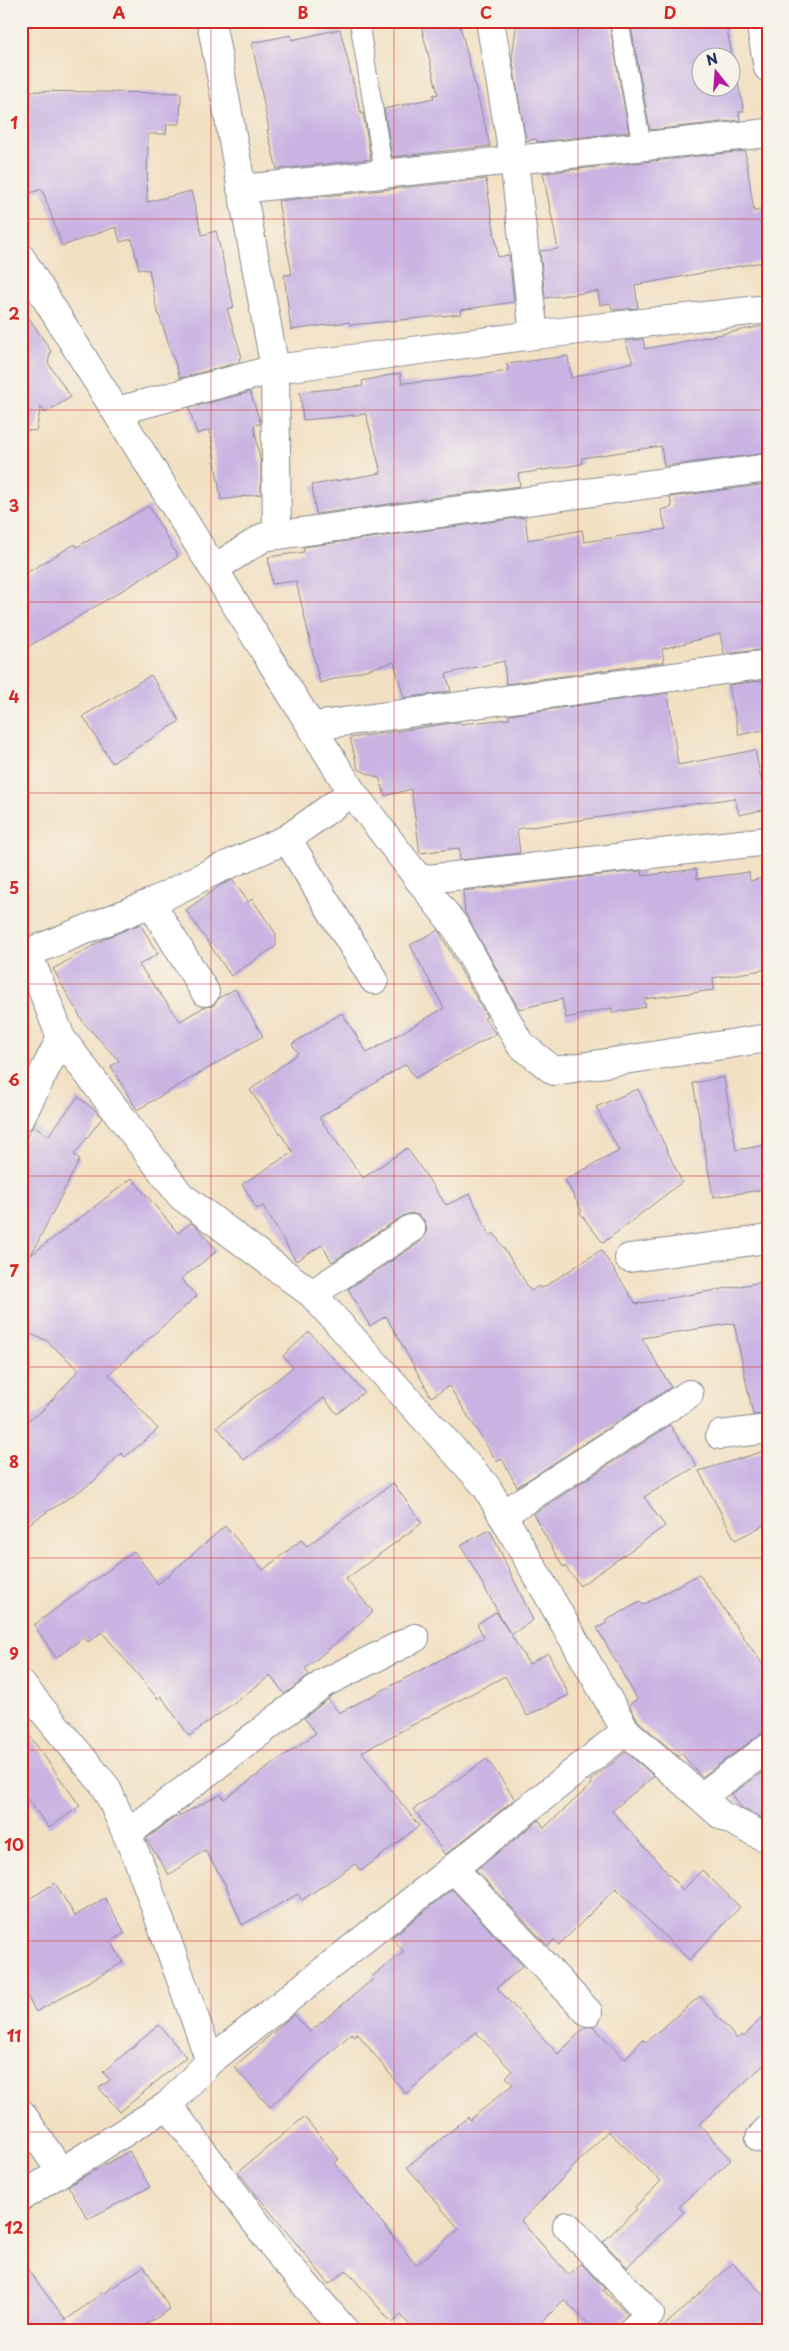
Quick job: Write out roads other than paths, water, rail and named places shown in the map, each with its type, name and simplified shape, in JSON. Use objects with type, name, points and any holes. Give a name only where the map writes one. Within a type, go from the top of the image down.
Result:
[{"type":"street","points":[[211,21],[275,369],[277,535]]},
{"type":"street","points":[[490,21],[514,160],[534,335]]},
{"type":"street","points":[[760,21],[768,68]]},
{"type":"street","points":[[241,189],[768,132]]},
{"type":"street","points":[[21,258],[118,411],[352,792],[457,929],[520,1044],[554,1070],[768,1038]]},
{"type":"street","points":[[118,411],[275,369],[534,335],[768,309]]},
{"type":"street","points":[[215,568],[264,538],[277,535],[768,468]]},
{"type":"street","points":[[312,726],[768,664]]},
{"type":"street","points":[[352,792],[287,839],[214,870],[151,903],[25,951],[61,1038],[181,1196],[312,1294],[486,1486],[626,1731],[721,1815],[768,1840]]},
{"type":"street","points":[[287,839],[374,980]]},
{"type":"street","points":[[419,880],[768,841]]},
{"type":"street","points":[[151,903],[205,992]]},
{"type":"street","points":[[21,1117],[61,1038]]},
{"type":"street","points":[[312,1294],[411,1229]]},
{"type":"street","points":[[629,1258],[768,1239]]},
{"type":"street","points":[[502,1515],[689,1394]]},
{"type":"street","points":[[720,1435],[768,1429]]},
{"type":"street","points":[[126,1834],[324,1683],[415,1638]]},
{"type":"street","points":[[21,1684],[106,1788],[139,1862],[210,2061]]},
{"type":"street","points":[[21,2197],[168,2105],[210,2061],[626,1731]]},
{"type":"street","points":[[701,1797],[768,1748]]},
{"type":"street","points":[[453,1868],[588,2012]]},
{"type":"street","points":[[168,2105],[284,2260],[344,2330]]},
{"type":"street","points":[[21,2112],[61,2172]]},
{"type":"street","points":[[567,2226],[650,2314],[633,2330]]},
{"type":"lane","points":[[360,21],[384,173]]},
{"type":"lane","points":[[618,21],[642,146]]}]
